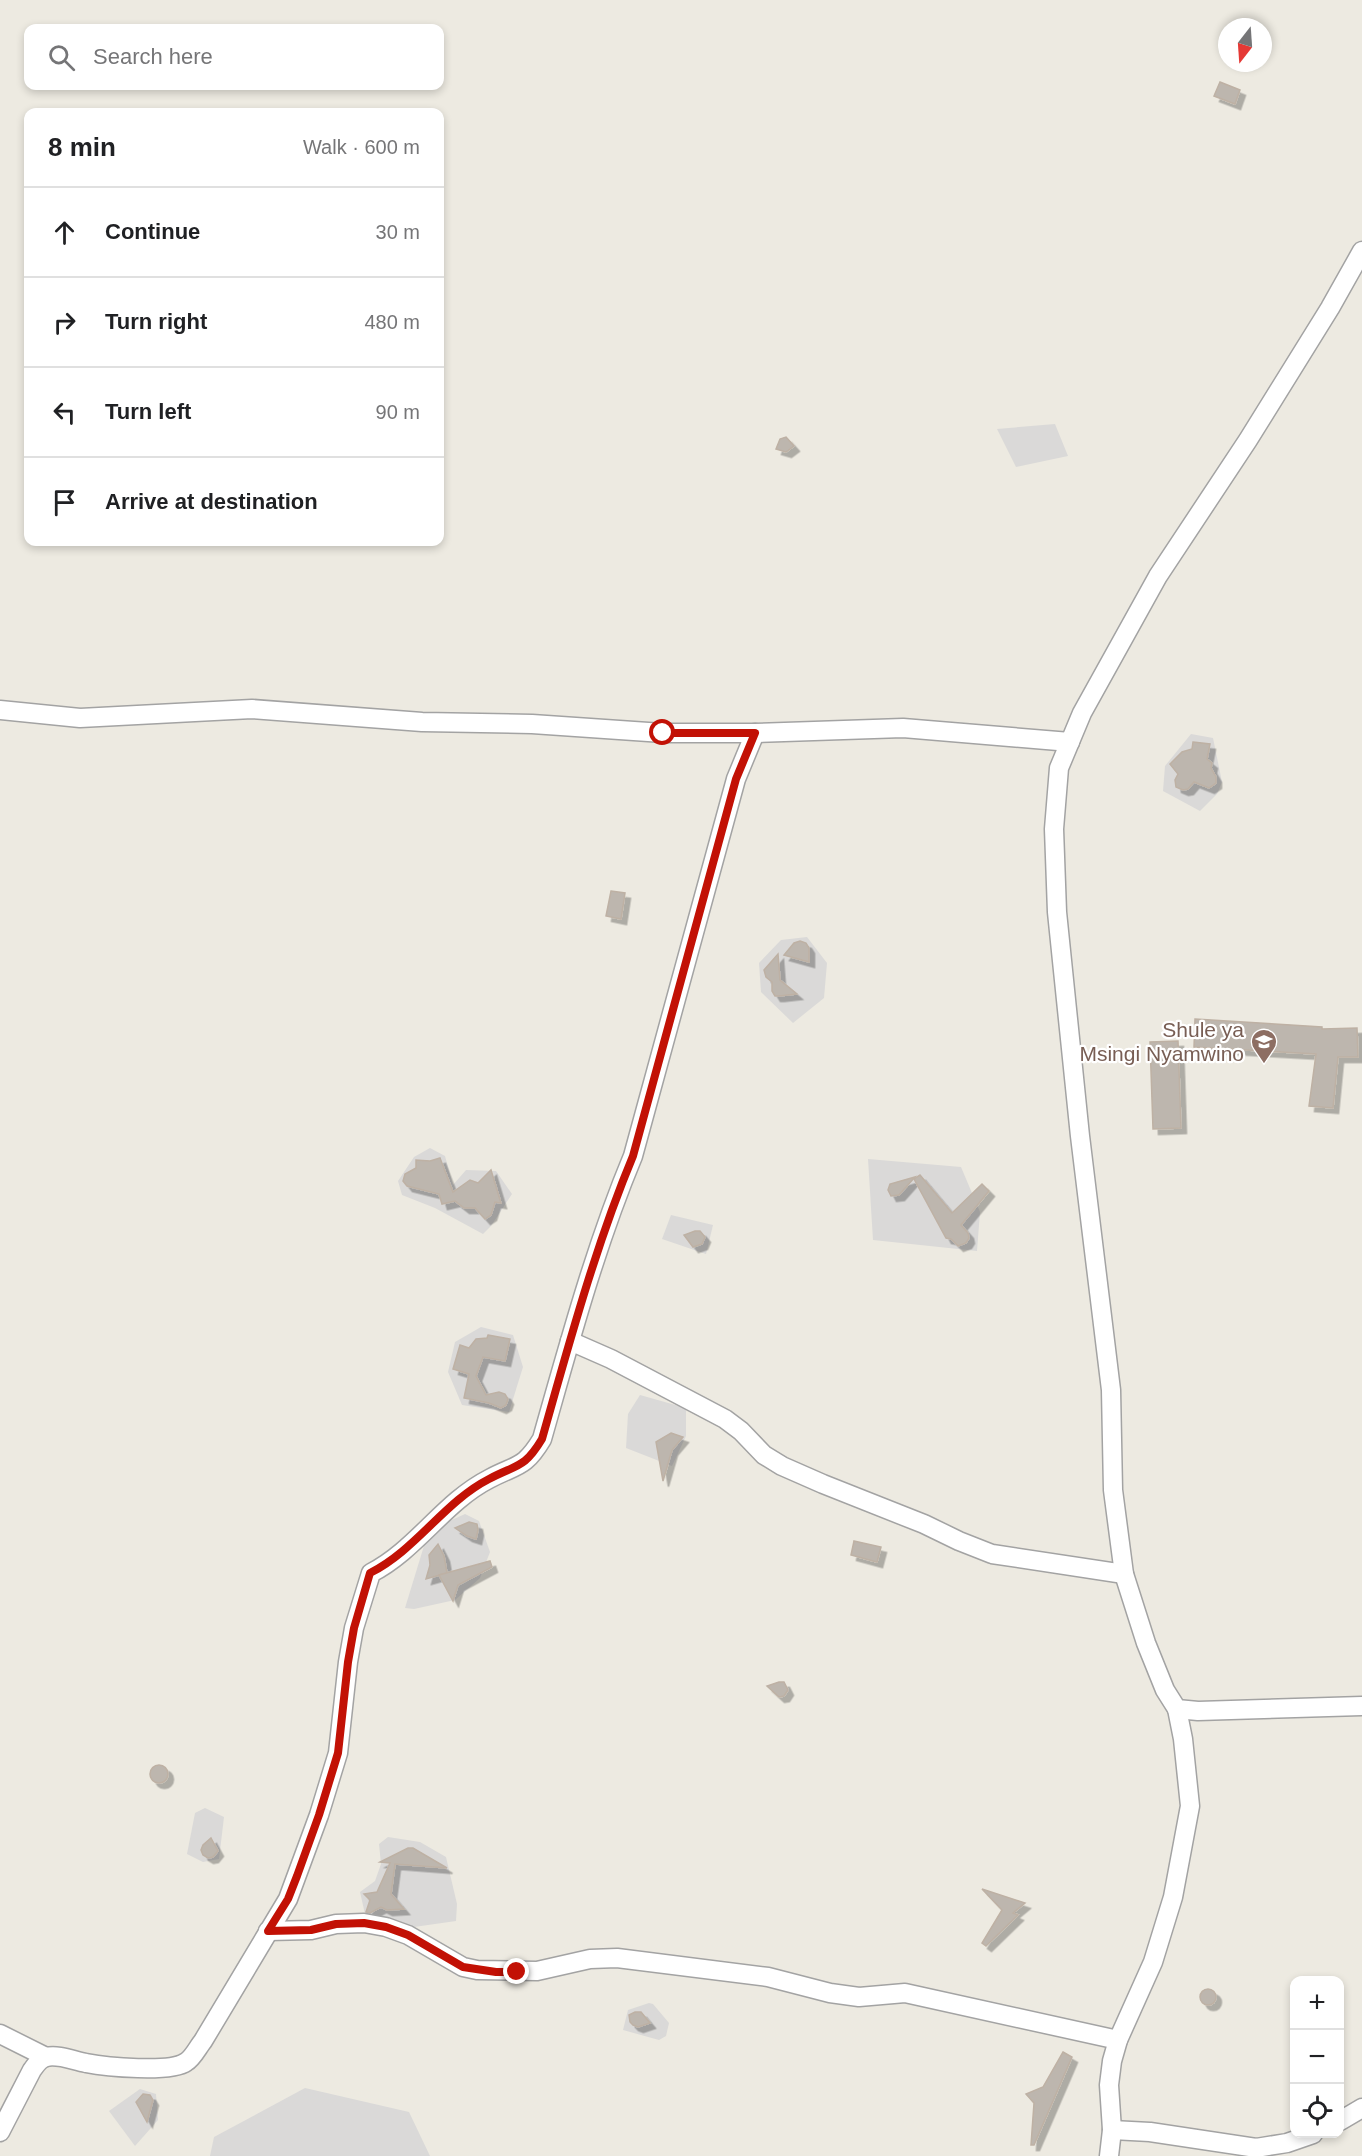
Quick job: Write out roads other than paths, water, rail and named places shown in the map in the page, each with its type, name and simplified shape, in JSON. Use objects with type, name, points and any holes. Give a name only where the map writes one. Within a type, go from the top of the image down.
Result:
[{"type":"street","points":[[1109,2156],[1112,2130],[1109,2085],[1118,2040],[1156,1951],[1173,1897],[1190,1806],[1183,1739],[1177,1709],[1166,1690],[1146,1643],[1124,1574],[1113,1490],[1111,1390],[1080,1136],[1057,912],[1054,830],[1059,768],[1082,713],[1158,576],[1254,430],[1330,308],[1362,251]]},
{"type":"street","points":[[0,710],[80,718],[252,709],[422,722],[532,724],[663,733],[755,733],[903,728],[1070,742]]},
{"type":"street","points":[[0,2034],[46,2057],[153,2068],[173,2068],[188,2062],[203,2041],[288,1899],[319,1815],[338,1753],[354,1628],[370,1573],[387,1564],[463,1496],[488,1479],[514,1469],[532,1456],[542,1439],[570,1341],[620,1186],[633,1156],[736,779],[755,733]]},
{"type":"street","points":[[570,1341],[611,1359],[725,1419],[765,1455],[782,1466],[823,1484],[992,1554],[1124,1574]]},
{"type":"street","points":[[1177,1709],[1198,1711],[1362,1706]]},
{"type":"street","points":[[268,1931],[311,1930],[336,1924],[364,1923],[386,1927],[408,1935],[463,1967],[477,1970],[537,1971],[590,1959],[617,1958],[768,1977],[830,1993],[859,1997],[915,1994],[1118,2040]]},
{"type":"street","points":[[0,2132],[27,2079],[39,2061],[46,2057]]},
{"type":"street","points":[[1344,2119],[1362,2108]]},
{"type":"street","points":[[1112,2130],[1256,2148],[1287,2143],[1300,2138]]},
{"type":"place","name":"Shule ya Msingi Nyamwino","points":[[1264,1065]]}]
